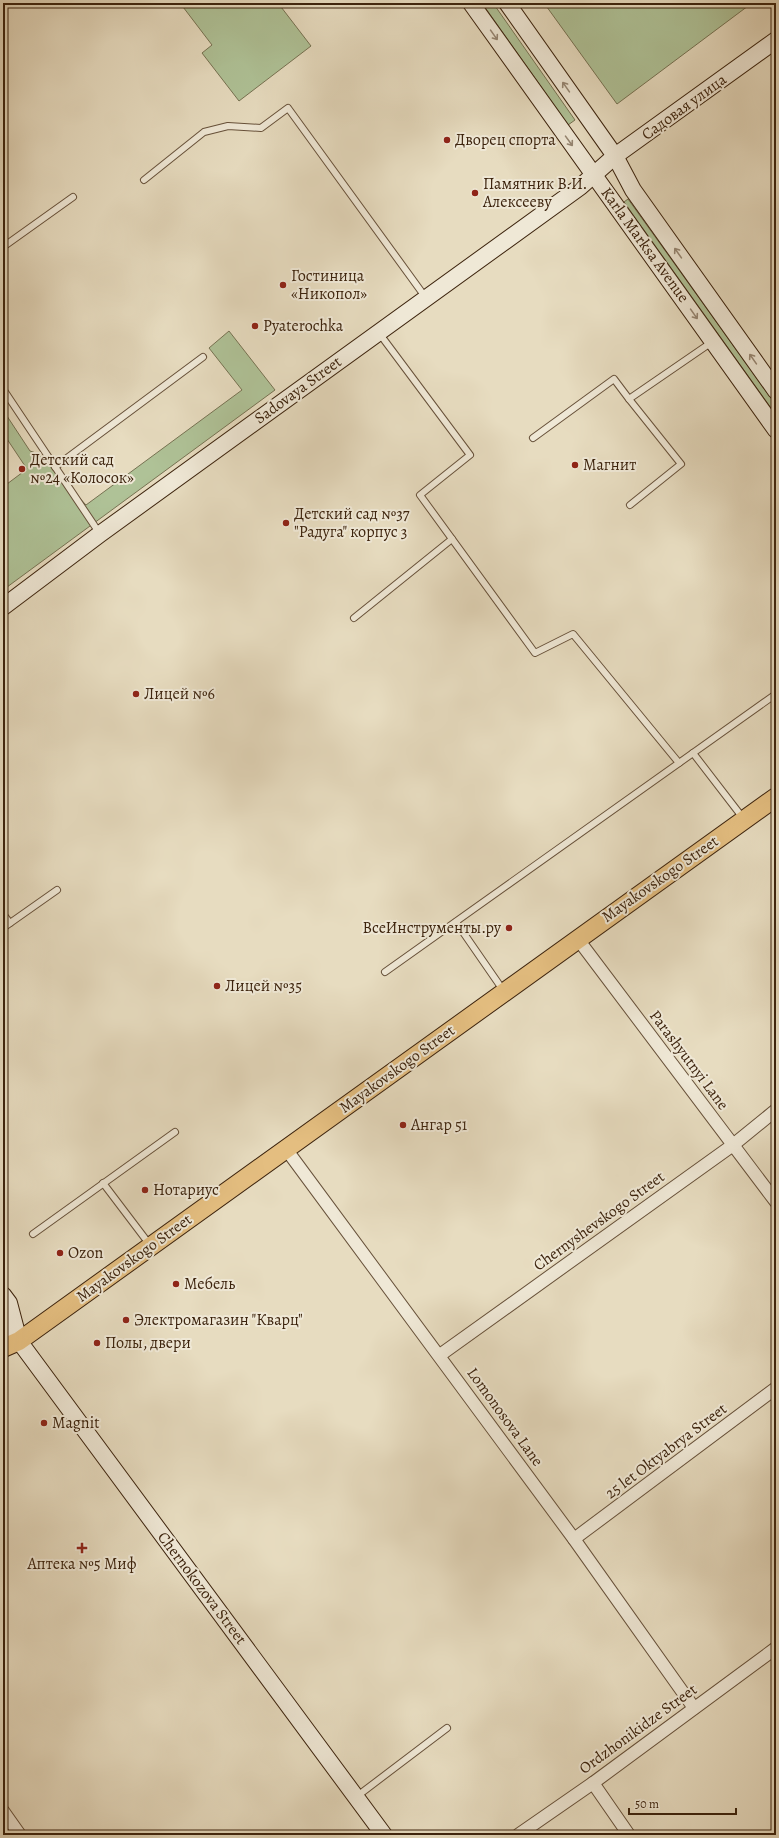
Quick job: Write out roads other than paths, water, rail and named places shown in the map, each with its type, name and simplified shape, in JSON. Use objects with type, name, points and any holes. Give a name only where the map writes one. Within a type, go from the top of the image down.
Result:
[{"type":"main road","name":"Mayakovskogo Street","points":[[3,1361],[11,1345],[286,1149],[577,938],[776,797]]},
{"type":"street","name":"Karla Marksa Avenue","points":[[471,3],[714,341],[776,430]]},
{"type":"street","name":"Karla Marksa Avenue","points":[[507,3],[615,156],[633,190],[776,391]]},
{"type":"street","name":"Садовая улица","points":[[594,175],[615,156],[776,40]]},
{"type":"street","name":"Sadovaya Street","points":[[3,607],[100,534],[594,175]]},
{"type":"street","name":"Parashyutnyi Lane","points":[[577,938],[776,1202]]},
{"type":"street","name":"Chernyshevskogo Street","points":[[440,1355],[733,1145],[776,1110]]},
{"type":"street","name":"Lomonosova Lane","points":[[286,1149],[440,1355],[574,1539],[694,1708]]},
{"type":"street","points":[[3,1295],[9,1303],[11,1345]]},
{"type":"street","points":[[3,1332],[11,1345]]},
{"type":"street","name":"Chernokozova Street","points":[[11,1345],[384,1835]]},
{"type":"street","name":"25 let Oktyabrya Street","points":[[574,1539],[776,1388]]},
{"type":"street","name":"Ordzhonikidze Street","points":[[518,1835],[593,1783],[776,1648]]},
{"type":"street","points":[[593,1783],[629,1835]]},
{"type":"street","points":[[3,1811],[20,1835]]},
{"type":"lane","points":[[144,180],[204,132],[228,126],[261,128],[288,108],[426,298]]},
{"type":"lane","points":[[3,248],[73,197]]},
{"type":"lane","points":[[379,332],[470,454],[420,496],[535,653],[573,634],[680,762]]},
{"type":"lane","points":[[630,399],[714,341]]},
{"type":"lane","points":[[55,467],[203,357]]},
{"type":"lane","points":[[533,438],[614,379],[681,464],[630,505]]},
{"type":"lane","points":[[3,389],[100,534]]},
{"type":"lane","points":[[354,618],[452,539]]},
{"type":"lane","points":[[385,972],[776,694]]},
{"type":"lane","points":[[693,753],[744,820]]},
{"type":"lane","points":[[3,928],[57,890]]},
{"type":"lane","points":[[3,914],[10,923]]},
{"type":"lane","points":[[456,922],[504,992]]},
{"type":"lane","points":[[33,1234],[175,1132]]},
{"type":"lane","points":[[102,1183],[151,1246]]},
{"type":"lane","points":[[356,1797],[447,1728]]},
{"type":"place","name":"Дворец спорта","points":[[447,140]]},
{"type":"place","name":"Памятник В.И. Алексееву","points":[[475,193]]},
{"type":"place","name":"Гостиница «Никопол»","points":[[283,285]]},
{"type":"place","name":"Pyaterochka","points":[[255,326]]},
{"type":"place","name":"Магнит","points":[[575,465]]},
{"type":"place","name":"Детский сад №24 «Колосок»","points":[[22,469]]},
{"type":"place","name":"Детский сад №37 \"Радуга\" корпус 3","points":[[286,523]]},
{"type":"place","name":"Лицей №6","points":[[136,694]]},
{"type":"place","name":"ВсеИнструменты.ру","points":[[509,928]]},
{"type":"place","name":"Лицей №35","points":[[217,986]]},
{"type":"place","name":"Ангар 51","points":[[403,1125]]},
{"type":"place","name":"Нотариус","points":[[145,1190]]},
{"type":"place","name":"Ozon","points":[[60,1253]]},
{"type":"place","name":"Мебель","points":[[176,1284]]},
{"type":"place","name":"Электромагазин \"Кварц\"","points":[[126,1320]]},
{"type":"place","name":"Полы, двери","points":[[97,1343]]},
{"type":"place","name":"Magnit","points":[[44,1423]]},
{"type":"place","name":"Аптека №5 Миф","points":[[82,1548]]}]
